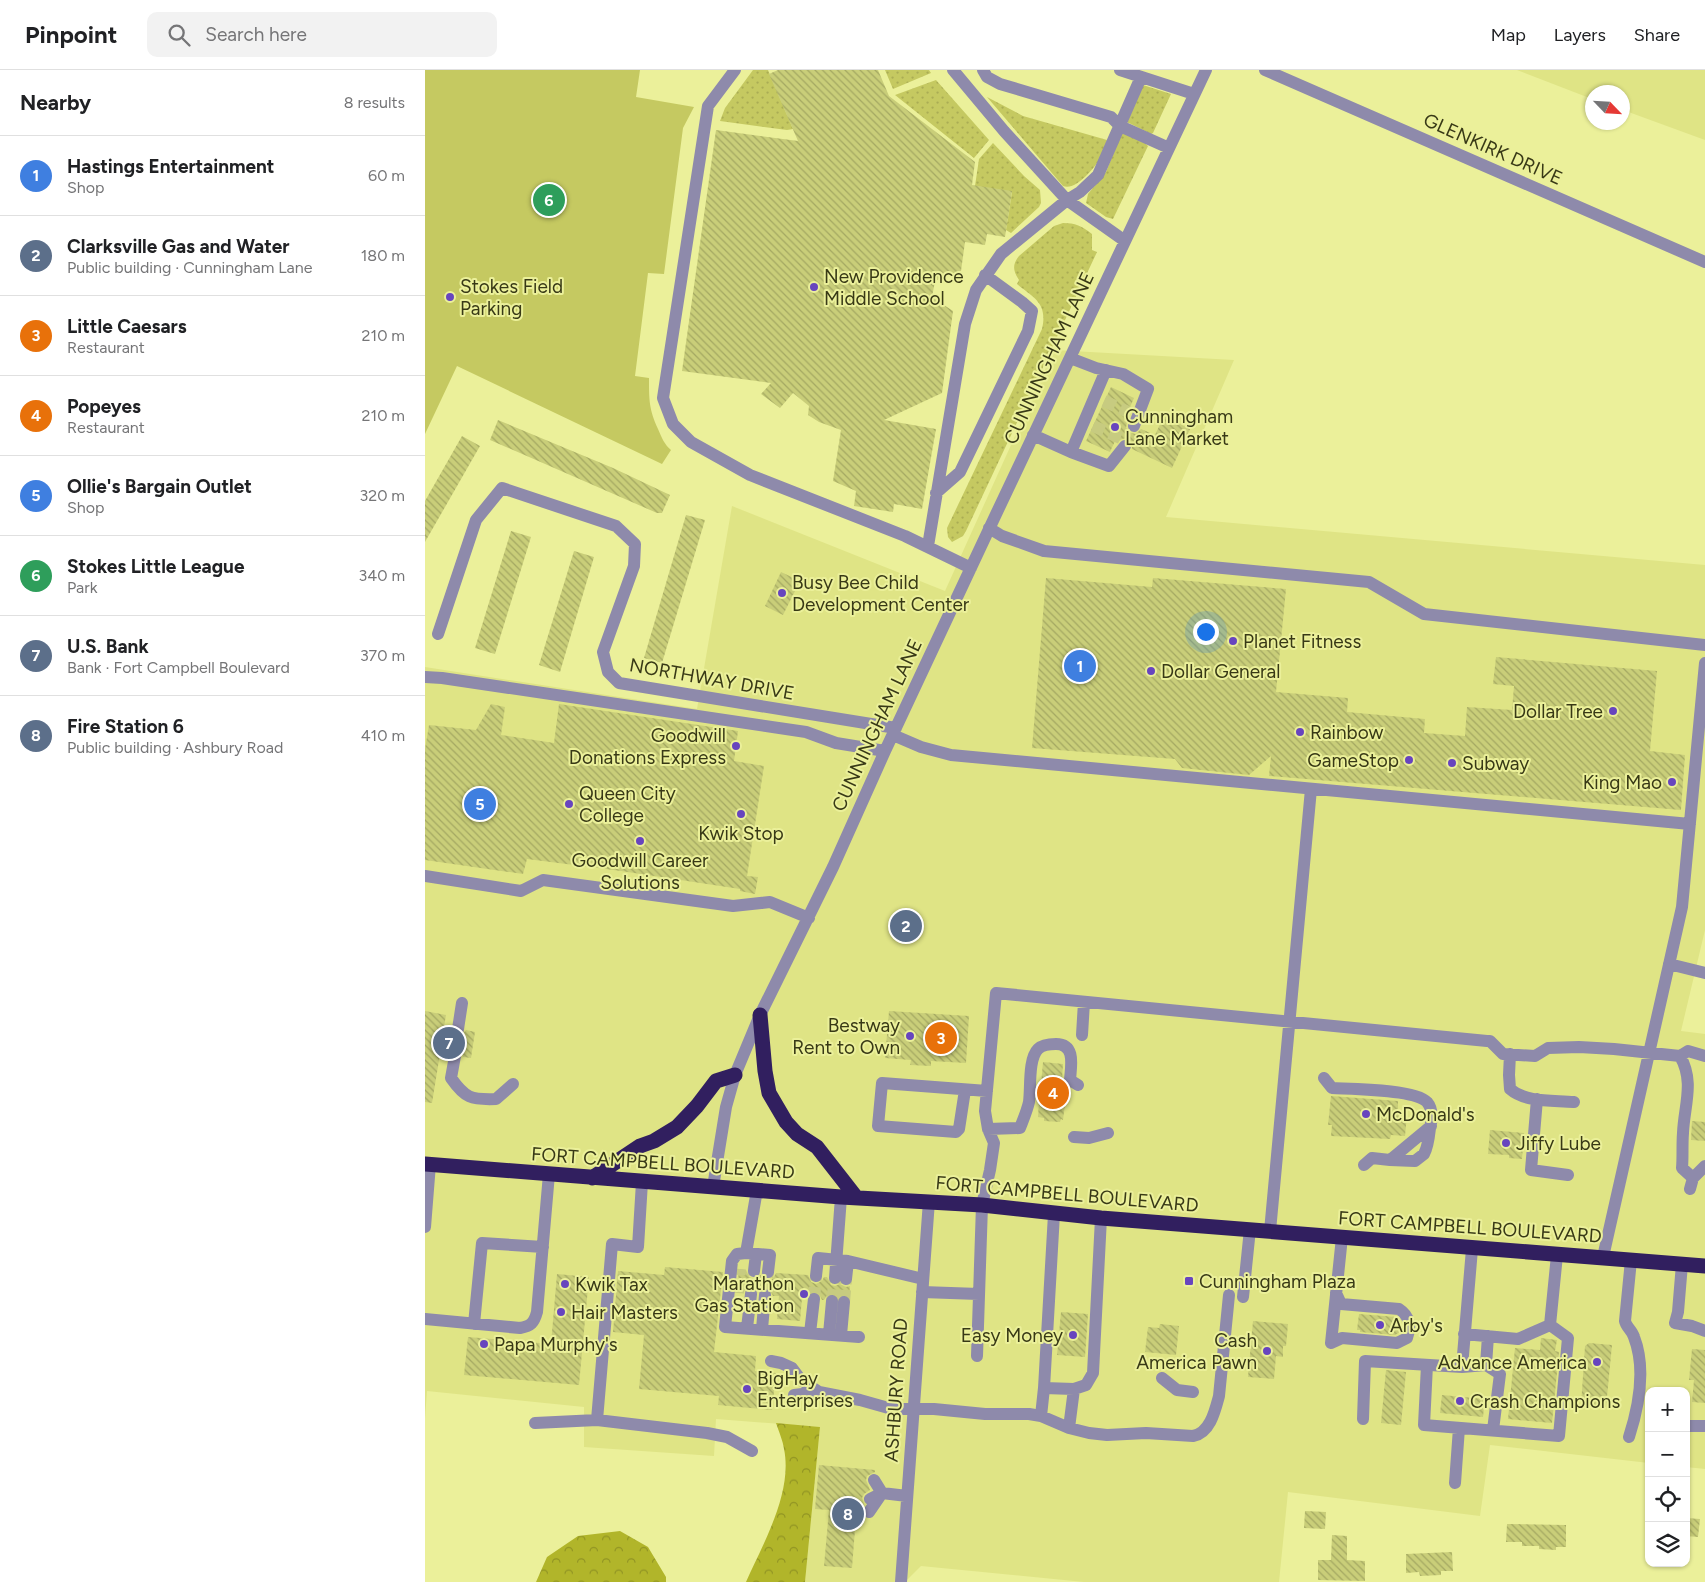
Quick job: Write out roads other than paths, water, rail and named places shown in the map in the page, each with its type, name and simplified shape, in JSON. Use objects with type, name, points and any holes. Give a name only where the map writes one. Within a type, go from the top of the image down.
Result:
[{"type":"highway","points":[[760,1015],[769,1093],[786,1122],[797,1134],[817,1147],[849,1197]]},
{"type":"highway","points":[[592,1178],[640,1146],[654,1141],[677,1127],[697,1106],[715,1081],[735,1075]]},
{"type":"highway","name":"FORT CAMPBELL BOULEVARD","points":[[428,1164],[642,1182],[982,1205],[1101,1218],[1472,1249],[1705,1266]]},
{"type":"street","points":[[735,70],[708,106],[663,398],[673,424],[691,442],[750,475],[905,536],[971,568]]},
{"type":"street","points":[[953,70],[1004,131],[1067,200],[1125,241]]},
{"type":"street","points":[[983,70],[987,77],[1000,84],[1111,117],[1120,126],[1169,148]]},
{"type":"street","points":[[1120,70],[1195,94]]},
{"type":"street","name":"CUNNINGHAM LANE","points":[[713,1187],[723,1124],[735,1075],[760,1015],[809,918],[989,528],[1206,70]]},
{"type":"street","name":"GLENKIRK DRIVE","points":[[1265,70],[1705,262]]},
{"type":"street","points":[[928,546],[935,493],[965,324],[976,290],[1001,254],[1067,200],[1080,192],[1098,175],[1141,77]]},
{"type":"street","points":[[935,493],[960,472],[1028,331],[1032,311],[985,275]]},
{"type":"street","points":[[1069,358],[1123,374],[1148,389],[1133,418]]},
{"type":"street","points":[[1071,452],[1088,424],[1100,398],[1106,370]]},
{"type":"street","points":[[1033,435],[1109,466],[1125,446]]},
{"type":"street","name":"NORTHWAY DRIVE","points":[[438,634],[476,520],[502,488],[616,526],[635,544],[633,566],[603,652],[608,672],[619,683],[894,732]]},
{"type":"street","points":[[989,528],[1002,536],[1044,552],[1369,582],[1424,614],[1705,645]]},
{"type":"street","points":[[1603,1258],[1682,907],[1705,663]]},
{"type":"street","points":[[425,677],[806,732],[836,743],[885,751]]},
{"type":"street","points":[[894,732],[921,747],[951,755],[1690,824]]},
{"type":"street","points":[[1270,1231],[1311,789]]},
{"type":"street","points":[[425,876],[521,891],[543,880],[733,906],[770,902],[809,918]]},
{"type":"street","points":[[1669,964],[1705,974]]},
{"type":"street","points":[[977,1356],[982,1205],[994,1144],[988,1129],[985,1111],[997,993],[1490,1041],[1503,1054],[1535,1056],[1548,1048],[1579,1047],[1680,1056],[1688,1051],[1705,1056]]},
{"type":"street","points":[[458,1029],[462,1002]]},
{"type":"street","points":[[1082,1036],[1085,1002]]},
{"type":"street","points":[[988,1129],[1020,1128],[1028,1103],[1032,1062],[1038,1049],[1048,1044],[1061,1044],[1071,1052],[1070,1080],[1078,1085]]},
{"type":"street","points":[[1510,1054],[1509,1076],[1511,1089],[1517,1095],[1537,1099],[1574,1102]]},
{"type":"street","points":[[455,1056],[451,1078],[462,1093],[480,1099],[496,1099],[513,1084]]},
{"type":"street","points":[[1680,1056],[1686,1067],[1688,1088],[1683,1132],[1683,1168],[1691,1184],[1705,1166]]},
{"type":"street","points":[[1324,1078],[1332,1088],[1398,1093],[1418,1097],[1426,1102],[1429,1107],[1431,1126],[1423,1157],[1415,1162],[1372,1158],[1364,1165]]},
{"type":"street","points":[[965,1090],[959,1129],[956,1132],[878,1126],[882,1083],[965,1090],[987,1092]]},
{"type":"street","points":[[1537,1099],[1531,1170],[1568,1175]]},
{"type":"street","points":[[1390,1160],[1431,1126]]},
{"type":"street","points":[[1073,1137],[1089,1138],[1108,1133]]},
{"type":"street","points":[[425,1227],[428,1164]]},
{"type":"street","points":[[425,1320],[520,1328],[529,1326],[535,1321],[549,1174]]},
{"type":"street","points":[[597,1420],[612,1244],[638,1247],[642,1182]]},
{"type":"street","points":[[740,1269],[748,1254],[757,1190]]},
{"type":"street","points":[[841,1278],[849,1197]]},
{"type":"street","name":"ASHBURY ROAD","points":[[901,1582],[929,1201]]},
{"type":"street","points":[[1041,1416],[1054,1214]]},
{"type":"street","points":[[1044,1388],[1074,1389],[1085,1385],[1093,1373],[1101,1218]]},
{"type":"street","points":[[1243,1297],[1250,1229]]},
{"type":"street","points":[[1336,1293],[1341,1304],[1399,1309],[1404,1312],[1409,1323],[1407,1338],[1397,1343],[1342,1338],[1331,1343],[1336,1293],[1342,1237]]},
{"type":"street","points":[[474,1324],[482,1243],[543,1247]]},
{"type":"street","points":[[1461,1367],[1472,1249]]},
{"type":"street","points":[[768,1272],[770,1255],[737,1254],[732,1261],[725,1327],[859,1337]]},
{"type":"street","points":[[748,1254],[754,1270]]},
{"type":"street","points":[[1550,1325],[1557,1255]]},
{"type":"street","points":[[816,1276],[818,1258],[842,1260],[922,1285],[979,1294]]},
{"type":"street","points":[[1629,1437],[1635,1419],[1639,1383],[1634,1336],[1626,1326],[1625,1320],[1631,1260]]},
{"type":"street","points":[[1682,1264],[1678,1312],[1675,1323],[1705,1331]]},
{"type":"street","points":[[734,1328],[737,1293]]},
{"type":"street","points":[[747,1328],[751,1294]]},
{"type":"street","points":[[762,1330],[765,1295]]},
{"type":"street","points":[[794,1395],[819,1392],[860,1400],[892,1409],[934,1409],[985,1414],[1029,1414],[1041,1416],[1069,1428],[1107,1435],[1146,1433],[1199,1435],[1205,1430],[1211,1420],[1219,1396],[1229,1295]]},
{"type":"street","points":[[809,1333],[813,1299]]},
{"type":"street","points":[[835,1335],[838,1301]]},
{"type":"street","points":[[1464,1334],[1518,1339],[1550,1325]]},
{"type":"street","points":[[1427,1365],[1424,1425],[1559,1436],[1568,1338],[1550,1325]]},
{"type":"street","points":[[1486,1365],[1488,1336]]},
{"type":"street","points":[[771,1361],[793,1368],[801,1380],[819,1392]]},
{"type":"street","points":[[1363,1419],[1365,1361],[1461,1367],[1486,1365],[1500,1374],[1493,1430]]},
{"type":"street","points":[[1162,1378],[1177,1390],[1193,1392]]},
{"type":"street","points":[[1069,1428],[1074,1389]]},
{"type":"street","points":[[535,1423],[597,1420],[707,1433],[727,1437],[752,1451]]},
{"type":"street","points":[[1690,1426],[1705,1426]]},
{"type":"street","points":[[1455,1484],[1459,1428]]},
{"type":"street","points":[[874,1480],[874,1501],[907,1496]]},
{"type":"tunnel","points":[[1104,401],[1128,412]]},
{"type":"tunnel","points":[[1093,426],[1127,441]]},
{"type":"tunnel","points":[[455,1056],[458,1029]]},
{"type":"tunnel","points":[[738,1293],[740,1269]]},
{"type":"tunnel","points":[[751,1294],[754,1271]]},
{"type":"tunnel","points":[[765,1295],[768,1272]]},
{"type":"tunnel","points":[[814,1299],[816,1276]]},
{"type":"tunnel","points":[[832,1301],[835,1278]]},
{"type":"tunnel","points":[[844,1302],[846,1279]]},
{"type":"place","name":"Stokes Little League","points":[[549,200]]},
{"type":"place","name":"New Providence Middle School","points":[[814,287]]},
{"type":"place","name":"Stokes Field Parking","points":[[450,297]]},
{"type":"place","name":"Cunningham Lane Market","points":[[1115,427]]},
{"type":"place","name":"Busy Bee Child Development Center","points":[[782,593]]},
{"type":"place","name":"Planet Fitness","points":[[1233,641]]},
{"type":"place","name":"Hastings Entertainment","points":[[1080,666]]},
{"type":"place","name":"Dollar General","points":[[1151,671]]},
{"type":"place","name":"Dollar Tree","points":[[1613,711]]},
{"type":"place","name":"Rainbow","points":[[1300,732]]},
{"type":"place","name":"Goodwill Donations Express","points":[[736,746]]},
{"type":"place","name":"GameStop","points":[[1409,760]]},
{"type":"place","name":"Subway","points":[[1452,763]]},
{"type":"place","name":"King Mao","points":[[1672,782]]},
{"type":"place","name":"Ollie's Bargain Outlet","points":[[480,804]]},
{"type":"place","name":"Queen City College","points":[[569,804]]},
{"type":"place","name":"Kwik Stop","points":[[741,814]]},
{"type":"place","name":"Goodwill Career Solutions","points":[[640,841]]},
{"type":"place","name":"Clarksville Gas and Water","points":[[906,926]]},
{"type":"place","name":"Bestway Rent to Own","points":[[910,1036]]},
{"type":"place","name":"Little Caesars","points":[[941,1038]]},
{"type":"place","name":"U.S. Bank","points":[[449,1043]]},
{"type":"place","name":"Popeyes","points":[[1053,1093]]},
{"type":"place","name":"McDonald's","points":[[1366,1114]]},
{"type":"place","name":"Jiffy Lube","points":[[1506,1143]]},
{"type":"place","name":"Cunningham Plaza","points":[[1189,1281]]},
{"type":"place","name":"Kwik Tax","points":[[565,1284]]},
{"type":"place","name":"Marathon Gas Station","points":[[804,1294]]},
{"type":"place","name":"Hair Masters","points":[[561,1312]]},
{"type":"place","name":"Arby's","points":[[1380,1325]]},
{"type":"place","name":"Easy Money","points":[[1073,1335]]},
{"type":"place","name":"Papa Murphy's","points":[[484,1344]]},
{"type":"place","name":"Cash America Pawn","points":[[1267,1351]]},
{"type":"place","name":"Advance America","points":[[1597,1362]]},
{"type":"place","name":"BigHay Enterprises","points":[[747,1389]]},
{"type":"place","name":"Crash Champions","points":[[1460,1401]]},
{"type":"place","name":"Fire Station 6","points":[[848,1514]]}]
